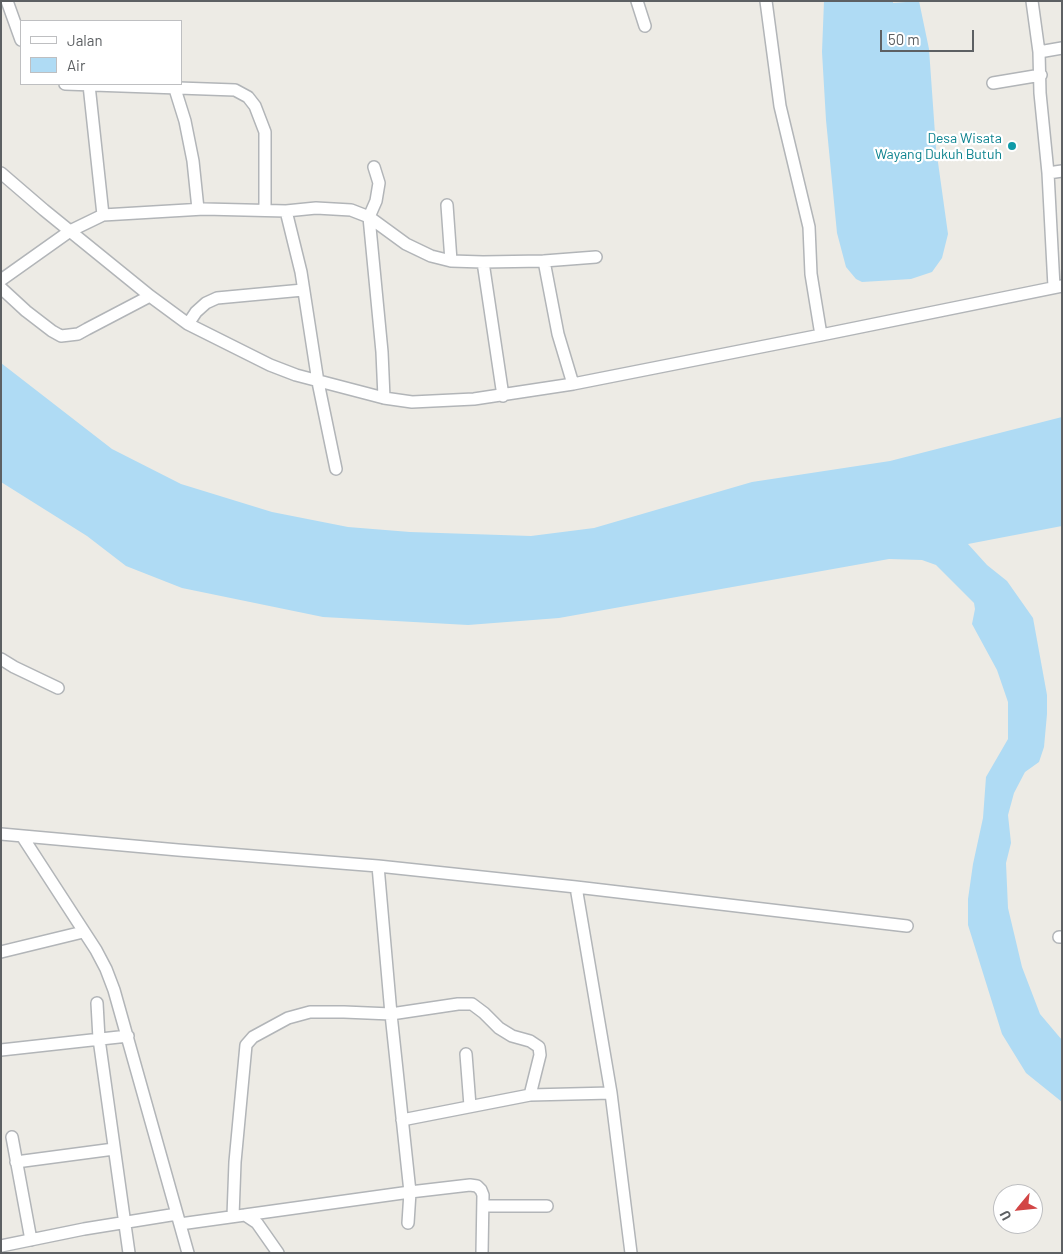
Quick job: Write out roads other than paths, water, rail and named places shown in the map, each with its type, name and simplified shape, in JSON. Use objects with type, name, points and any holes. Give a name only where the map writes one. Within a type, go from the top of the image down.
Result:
[{"type":"street","points":[[7,1],[20,37]]},
{"type":"street","points":[[637,1],[644,26]]},
{"type":"street","points":[[766,1],[780,106],[809,227],[811,274],[821,335]]},
{"type":"street","points":[[1,172],[70,232],[188,324],[270,365],[318,382],[384,398],[412,402],[445,402],[504,396],[573,384],[1058,287],[1040,93],[1039,52],[1032,1]]},
{"type":"street","points":[[1039,52],[1062,48]]},
{"type":"street","points":[[993,83],[1041,74]]},
{"type":"street","points":[[103,215],[89,85],[235,90],[248,97],[255,106],[264,132],[265,209]]},
{"type":"street","points":[[175,88],[185,121],[193,161],[198,209]]},
{"type":"street","points":[[374,167],[379,183],[376,201],[369,218],[382,352],[384,398]]},
{"type":"street","points":[[1048,173],[1062,171]]},
{"type":"street","points":[[447,205],[451,261]]},
{"type":"street","points":[[1,280],[70,232],[103,215],[198,209],[265,209],[286,211],[316,208],[350,210],[369,218],[412,247],[431,256],[451,261],[544,262],[596,256]]},
{"type":"street","points":[[286,211],[303,290],[318,382],[336,469]]},
{"type":"street","points":[[484,262],[504,396]]},
{"type":"street","points":[[544,262],[558,334],[573,384]]},
{"type":"street","points":[[1,288],[52,331],[61,336],[78,334],[87,330],[150,296]]},
{"type":"street","points":[[188,324],[196,312],[206,303],[217,298],[303,290]]},
{"type":"street","points":[[1,659],[58,688]]},
{"type":"street","points":[[1,834],[378,866],[907,926]]},
{"type":"street","points":[[22,836],[96,950],[106,969],[128,1036],[188,1253]]},
{"type":"street","points":[[378,866],[391,1014],[410,1192],[408,1223]]},
{"type":"street","points":[[576,887],[611,1093],[631,1253]]},
{"type":"street","points":[[1,952],[83,932]]},
{"type":"street","points":[[97,1002],[99,1038],[123,1222],[129,1253]]},
{"type":"street","points":[[233,1216],[234,1162],[246,1045],[253,1037],[288,1018],[310,1012],[391,1014],[458,1004],[472,1004],[499,1028],[512,1036],[530,1041],[539,1047],[540,1055],[530,1095]]},
{"type":"street","points":[[1,1050],[128,1036]]},
{"type":"street","points":[[466,1054],[470,1106]]},
{"type":"street","points":[[402,1120],[530,1095],[611,1093]]},
{"type":"street","points":[[12,1137],[31,1240]]},
{"type":"street","points":[[16,1162],[114,1149]]},
{"type":"street","points":[[1,1246],[123,1222],[245,1215],[410,1192],[477,1186],[481,1190],[484,1206],[482,1253]]},
{"type":"street","points":[[484,1206],[547,1206]]},
{"type":"street","points":[[245,1215],[257,1223],[278,1253]]},
{"type":"water","points":[[824,1],[893,1],[893,3],[919,1],[929,49],[936,148],[948,234],[942,258],[932,272],[911,279],[862,282],[856,279],[846,267],[837,233],[826,120],[822,52]]},
{"type":"water","points":[[1,363],[112,449],[181,484],[272,512],[348,527],[410,532],[531,536],[594,528],[752,482],[890,461],[1062,417],[1062,526],[968,544],[987,565],[1007,581],[1033,618],[1047,695],[1044,747],[1039,762],[1025,772],[1014,793],[1008,815],[1011,843],[1006,863],[1008,908],[1022,967],[1040,1014],[1062,1040],[1062,1102],[1026,1073],[1002,1034],[968,925],[968,899],[983,818],[986,777],[1008,739],[1008,702],[997,670],[972,624],[975,609],[974,603],[936,565],[922,560],[889,559],[559,618],[468,625],[323,617],[182,588],[126,566],[87,536],[1,482]]},
{"type":"place","name":"Desa Wisata Wayang Dukuh Butuh","points":[[1012,146]]}]
